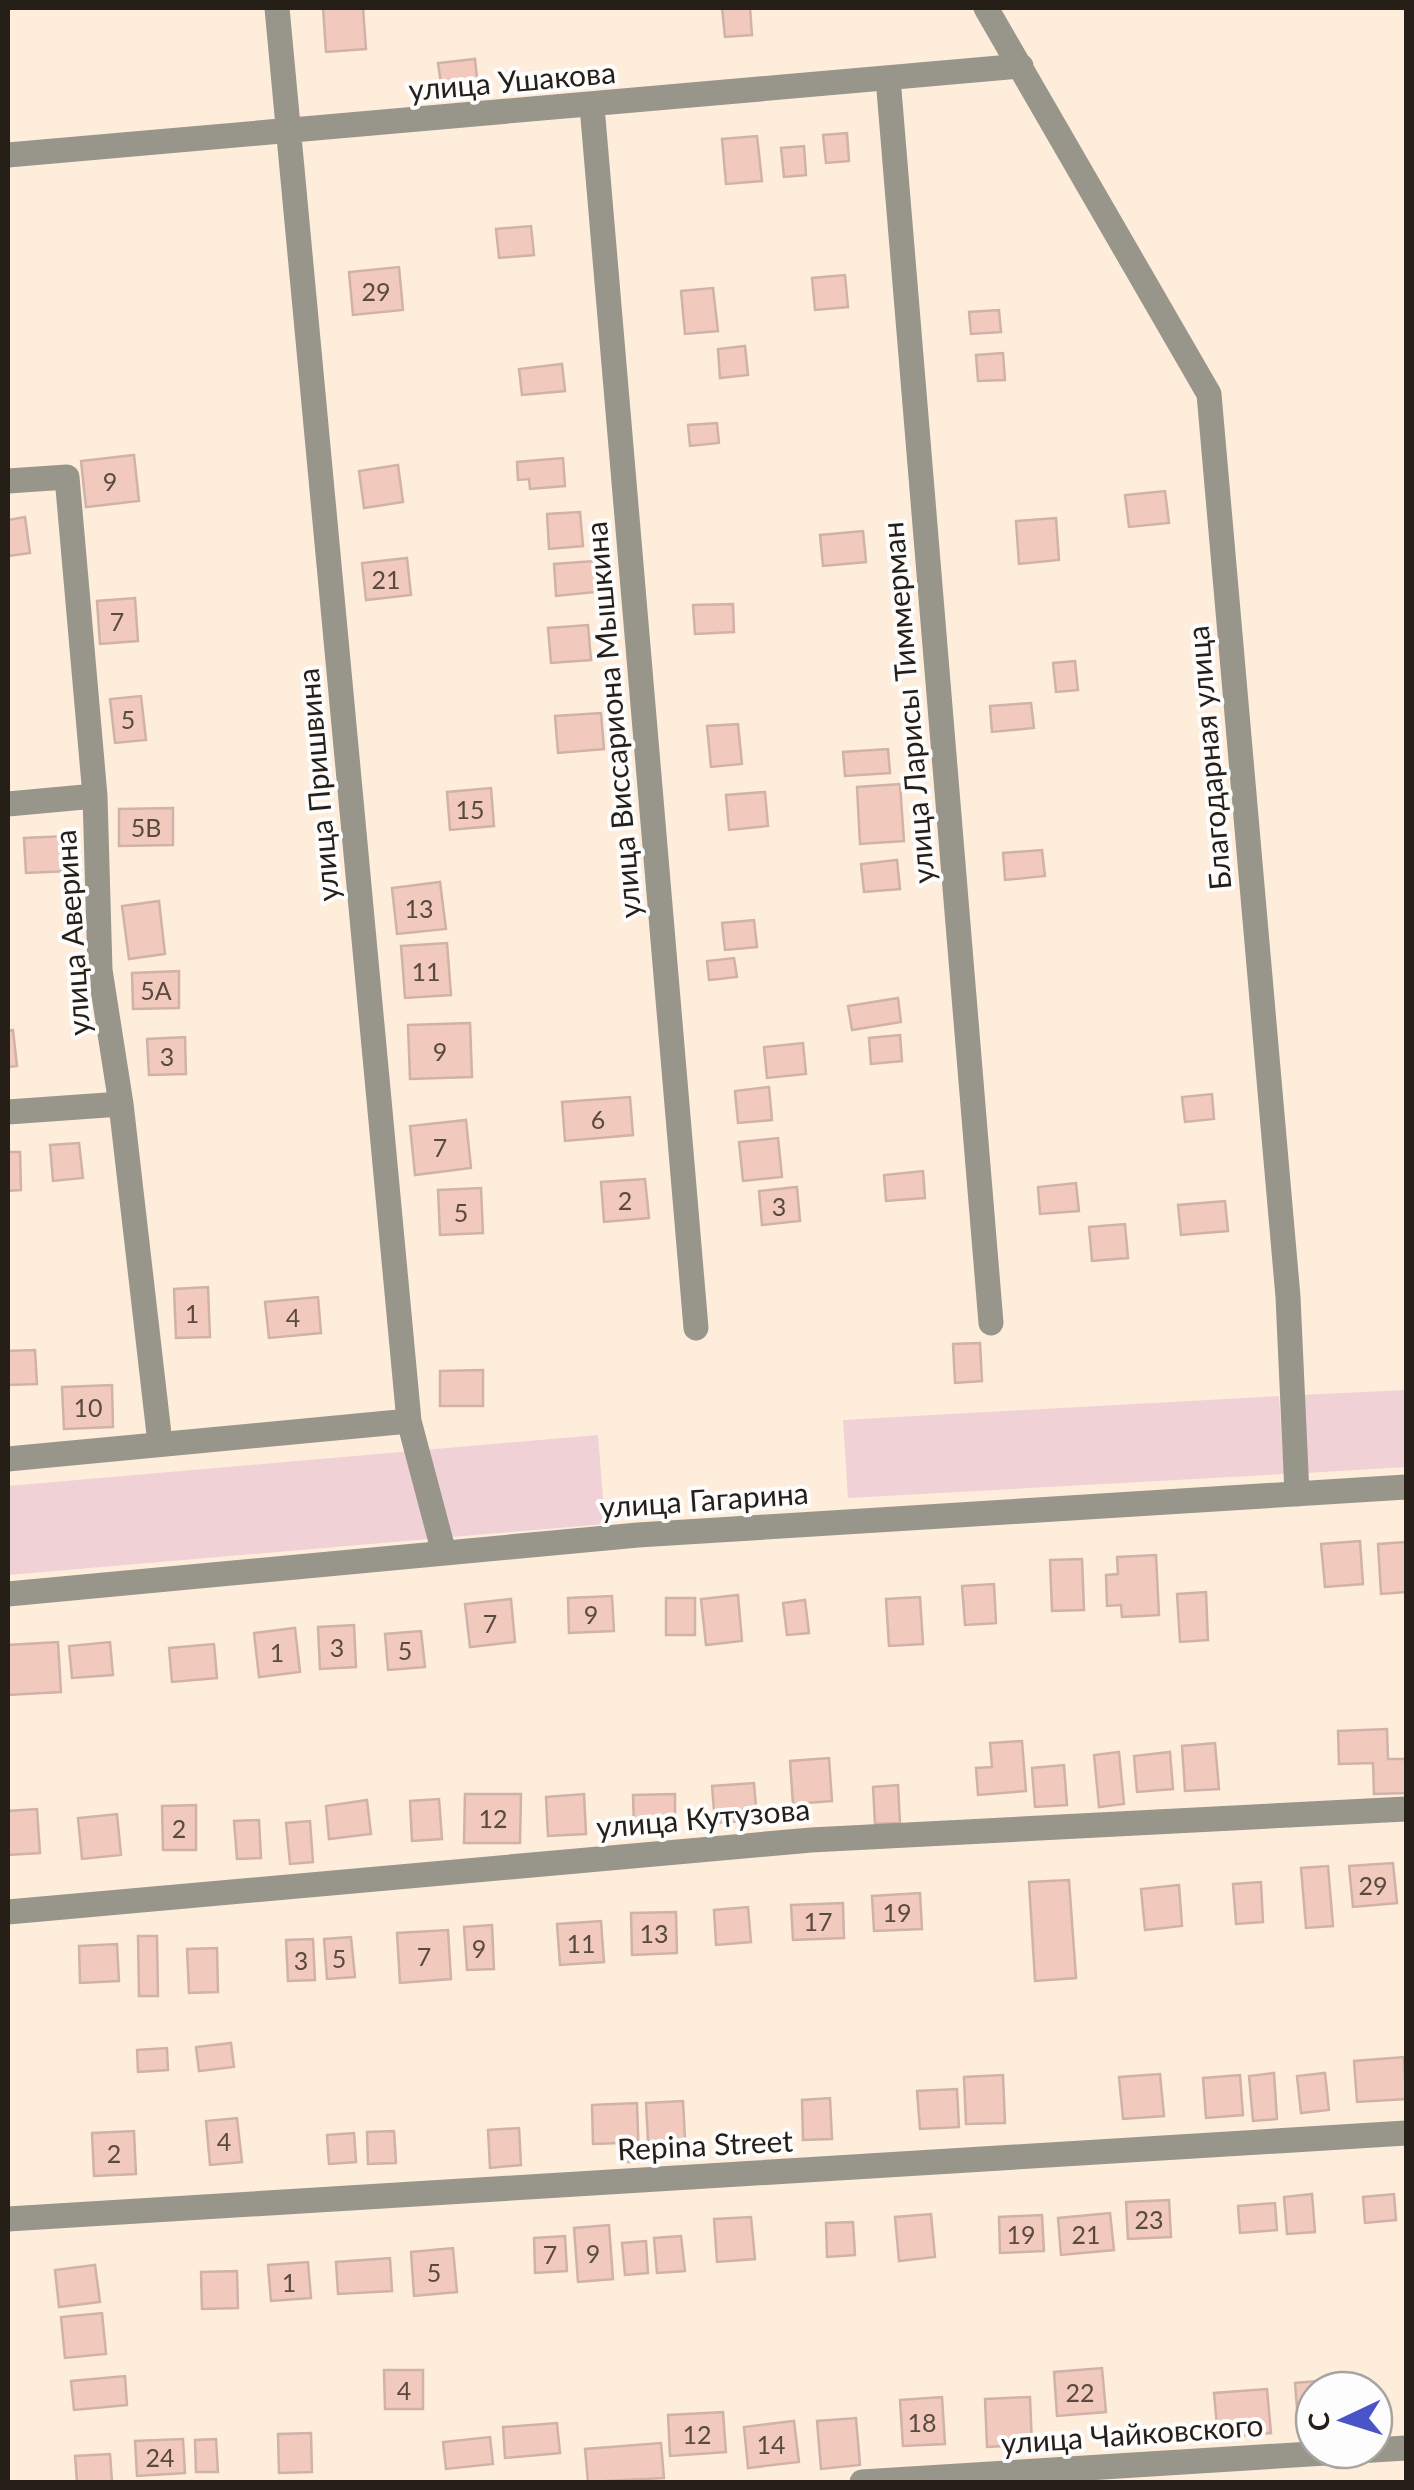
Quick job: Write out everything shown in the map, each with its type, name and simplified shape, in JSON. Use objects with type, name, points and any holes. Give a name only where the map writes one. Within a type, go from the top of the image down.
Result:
[{"type":"street","name":"улица Пришвина","points":[[277,8],[409,1421],[444,1553]]},
{"type":"street","name":"Благодарная улица","points":[[986,8],[1209,394],[1288,1296],[1297,1494]]},
{"type":"street","name":"улица Ушакова","points":[[8,155],[1021,66]]},
{"type":"street","name":"улица Ларисы Тиммерман","points":[[888,78],[990,1323]]},
{"type":"street","name":"улица Виссариона Мышкина","points":[[592,106],[696,1328]]},
{"type":"street","name":"улица Аверина","points":[[8,481],[67,477],[94,796],[100,970],[121,1104],[160,1443]]},
{"type":"street","points":[[8,804],[94,796]]},
{"type":"street","points":[[8,1112],[121,1104]]},
{"type":"street","points":[[8,1459],[409,1421]]},
{"type":"street","name":"улица Гагарина","points":[[8,1594],[638,1535],[1406,1487]]},
{"type":"street","name":"улица Кутузова","points":[[8,1912],[811,1840],[1406,1808]]},
{"type":"street","name":"Repina Street","points":[[8,2219],[1406,2134]]},
{"type":"street","name":"улица Чайковского","points":[[862,2482],[1406,2448]]},
{"type":"shaded area","points":[[1406,1390],[1406,1467],[1306,1473],[1299,1395]]},
{"type":"shaded area","points":[[1279,1396],[1284,1474],[848,1498],[843,1420]]},
{"type":"shaded area","points":[[598,1435],[605,1524],[8,1575],[8,1486]]},
{"type":"building","points":[[323,8],[363,8],[366,49],[326,52]]},
{"type":"building","points":[[722,8],[750,8],[752,35],[725,37]]},
{"type":"building","points":[[475,59],[478,87],[442,91],[438,63]]},
{"type":"building","points":[[847,133],[849,161],[826,163],[823,135]]},
{"type":"building","points":[[757,136],[762,181],[726,184],[722,139]]},
{"type":"building","points":[[804,146],[806,175],[784,177],[781,148]]},
{"type":"building","points":[[531,226],[534,255],[499,258],[496,229]]},
{"type":"building","points":[[399,267],[403,310],[353,315],[349,272]]},
{"type":"building","points":[[845,275],[848,307],[815,310],[812,278]]},
{"type":"building","points":[[713,288],[718,331],[685,334],[681,291]]},
{"type":"building","points":[[999,310],[1001,332],[971,334],[969,312]]},
{"type":"building","points":[[745,346],[748,375],[720,378],[718,349]]},
{"type":"building","points":[[1003,353],[1005,380],[978,381],[976,355]]},
{"type":"building","points":[[562,364],[565,391],[522,395],[519,369]]},
{"type":"building","points":[[717,423],[719,443],[690,446],[688,425]]},
{"type":"building","points":[[134,455],[139,501],[86,507],[81,461]]},
{"type":"building","points":[[563,458],[565,486],[530,489],[529,479],[518,480],[517,462]]},
{"type":"building","points":[[398,465],[403,502],[364,508],[359,471]]},
{"type":"building","points":[[1165,491],[1169,523],[1129,527],[1125,495]]},
{"type":"building","points":[[580,512],[583,546],[549,549],[547,514]]},
{"type":"building","points":[[25,517],[30,553],[8,556],[8,520]]},
{"type":"building","points":[[1056,518],[1059,560],[1019,564],[1016,521]]},
{"type":"building","points":[[863,531],[866,562],[823,566],[820,535]]},
{"type":"building","points":[[407,558],[411,595],[366,600],[362,563]]},
{"type":"building","points":[[594,561],[596,592],[556,596],[554,564]]},
{"type":"building","points":[[135,598],[138,641],[100,644],[97,601]]},
{"type":"building","points":[[733,604],[734,632],[695,634],[693,605]]},
{"type":"building","points":[[588,625],[591,660],[551,663],[548,628]]},
{"type":"building","points":[[1075,661],[1078,690],[1056,692],[1053,663]]},
{"type":"building","points":[[141,696],[146,740],[115,743],[110,699]]},
{"type":"building","points":[[1031,703],[1034,728],[992,732],[990,706]]},
{"type":"building","points":[[601,713],[604,749],[558,753],[555,716]]},
{"type":"building","points":[[738,724],[742,764],[711,767],[707,726]]},
{"type":"building","points":[[888,749],[890,773],[845,776],[843,752]]},
{"type":"building","points":[[900,784],[904,841],[860,844],[857,787]]},
{"type":"building","points":[[491,788],[494,826],[450,830],[447,792]]},
{"type":"building","points":[[765,792],[768,826],[729,830],[726,795]]},
{"type":"building","points":[[173,808],[173,845],[119,846],[119,809]]},
{"type":"building","points":[[67,836],[69,871],[26,873],[24,838]]},
{"type":"building","points":[[1042,850],[1045,876],[1005,880],[1003,853]]},
{"type":"building","points":[[897,860],[900,889],[864,892],[861,864]]},
{"type":"building","points":[[440,882],[446,929],[397,934],[392,888]]},
{"type":"building","points":[[159,901],[165,954],[129,959],[122,906]]},
{"type":"building","points":[[754,920],[757,947],[725,950],[722,923]]},
{"type":"building","points":[[447,943],[451,995],[405,998],[401,946]]},
{"type":"building","points":[[734,958],[737,977],[709,980],[707,961]]},
{"type":"building","points":[[179,971],[179,1008],[133,1009],[132,973]]},
{"type":"building","points":[[898,998],[901,1022],[852,1030],[848,1006]]},
{"type":"building","points":[[470,1023],[472,1077],[410,1079],[408,1025]]},
{"type":"building","points":[[13,1030],[17,1066],[8,1067],[8,1031]]},
{"type":"building","points":[[900,1035],[902,1061],[871,1064],[869,1038]]},
{"type":"building","points":[[185,1037],[186,1074],[149,1075],[147,1039]]},
{"type":"building","points":[[803,1043],[806,1074],[767,1078],[764,1047]]},
{"type":"building","points":[[769,1087],[772,1120],[738,1123],[735,1091]]},
{"type":"building","points":[[1212,1094],[1214,1119],[1185,1122],[1182,1097]]},
{"type":"building","points":[[630,1097],[633,1135],[565,1141],[562,1102]]},
{"type":"building","points":[[466,1120],[471,1168],[415,1175],[410,1126]]},
{"type":"building","points":[[778,1138],[782,1177],[743,1181],[739,1142]]},
{"type":"building","points":[[79,1143],[83,1178],[53,1181],[50,1145]]},
{"type":"building","points":[[8,1152],[20,1152],[21,1190],[8,1191]]},
{"type":"building","points":[[923,1171],[925,1198],[886,1201],[884,1175]]},
{"type":"building","points":[[645,1179],[649,1218],[604,1222],[601,1182]]},
{"type":"building","points":[[1076,1183],[1079,1211],[1040,1214],[1038,1187]]},
{"type":"building","points":[[797,1187],[800,1221],[762,1225],[759,1191]]},
{"type":"building","points":[[481,1188],[483,1233],[440,1235],[438,1190]]},
{"type":"building","points":[[1225,1201],[1228,1231],[1181,1235],[1178,1205]]},
{"type":"building","points":[[1125,1224],[1128,1258],[1092,1261],[1089,1227]]},
{"type":"building","points":[[208,1287],[210,1337],[176,1338],[174,1289]]},
{"type":"building","points":[[318,1297],[321,1333],[269,1338],[265,1302]]},
{"type":"building","points":[[980,1343],[982,1381],[955,1383],[953,1344]]},
{"type":"building","points":[[35,1350],[37,1384],[8,1385],[8,1351]]},
{"type":"building","points":[[483,1370],[483,1406],[440,1406],[440,1371]]},
{"type":"building","points":[[112,1385],[113,1427],[64,1429],[62,1387]]},
{"type":"building","points":[[1360,1541],[1363,1584],[1325,1587],[1321,1544]]},
{"type":"building","points":[[1406,1542],[1406,1592],[1381,1594],[1378,1544]]},
{"type":"building","points":[[1156,1555],[1159,1615],[1122,1617],[1121,1605],[1107,1606],[1106,1575],[1118,1574],[1117,1557]]},
{"type":"building","points":[[1082,1559],[1084,1610],[1052,1611],[1050,1560]]},
{"type":"building","points":[[994,1584],[996,1623],[965,1625],[962,1586]]},
{"type":"building","points":[[1206,1592],[1208,1640],[1180,1642],[1177,1594]]},
{"type":"building","points":[[738,1595],[742,1641],[706,1645],[701,1599]]},
{"type":"building","points":[[612,1596],[614,1631],[569,1633],[568,1598]]},
{"type":"building","points":[[920,1597],[923,1644],[889,1646],[886,1599]]},
{"type":"building","points":[[666,1598],[695,1598],[695,1635],[666,1635]]},
{"type":"building","points":[[511,1599],[515,1642],[470,1647],[465,1604]]},
{"type":"building","points":[[805,1600],[809,1633],[787,1635],[783,1603]]},
{"type":"building","points":[[354,1625],[356,1667],[320,1669],[318,1627]]},
{"type":"building","points":[[295,1628],[300,1672],[259,1677],[254,1633]]},
{"type":"building","points":[[421,1631],[425,1667],[388,1670],[385,1634]]},
{"type":"building","points":[[58,1642],[61,1692],[8,1695],[8,1645]]},
{"type":"building","points":[[110,1642],[113,1675],[72,1678],[69,1646]]},
{"type":"building","points":[[214,1644],[217,1678],[172,1682],[169,1648]]},
{"type":"building","points":[[1387,1729],[1388,1759],[1406,1759],[1406,1793],[1374,1794],[1373,1763],[1339,1764],[1338,1731]]},
{"type":"building","points":[[1022,1741],[1026,1791],[978,1795],[976,1768],[992,1767],[990,1743]]},
{"type":"building","points":[[1215,1743],[1219,1789],[1185,1791],[1182,1746]]},
{"type":"building","points":[[1119,1752],[1124,1804],[1099,1807],[1094,1755]]},
{"type":"building","points":[[1170,1752],[1173,1789],[1137,1792],[1134,1756]]},
{"type":"building","points":[[829,1758],[832,1801],[793,1804],[790,1761]]},
{"type":"building","points":[[1064,1765],[1067,1805],[1035,1807],[1032,1768]]},
{"type":"building","points":[[754,1783],[757,1820],[715,1823],[712,1786]]},
{"type":"building","points":[[898,1785],[900,1823],[875,1824],[873,1787]]},
{"type":"building","points":[[465,1794],[521,1794],[520,1843],[464,1843]]},
{"type":"building","points":[[584,1794],[586,1834],[548,1836],[546,1797]]},
{"type":"building","points":[[675,1794],[675,1828],[634,1829],[633,1795]]},
{"type":"building","points":[[439,1799],[442,1839],[412,1841],[410,1801]]},
{"type":"building","points":[[367,1800],[371,1834],[329,1839],[326,1806]]},
{"type":"building","points":[[196,1805],[196,1850],[163,1850],[162,1806]]},
{"type":"building","points":[[37,1809],[40,1853],[8,1855],[8,1811]]},
{"type":"building","points":[[117,1814],[121,1855],[82,1859],[78,1818]]},
{"type":"building","points":[[259,1820],[261,1858],[237,1859],[234,1821]]},
{"type":"building","points":[[310,1821],[313,1862],[290,1864],[286,1823]]},
{"type":"building","points":[[1393,1863],[1397,1903],[1353,1907],[1349,1866]]},
{"type":"building","points":[[1328,1866],[1333,1926],[1306,1928],[1301,1868]]},
{"type":"building","points":[[1069,1880],[1076,1978],[1035,1981],[1029,1882]]},
{"type":"building","points":[[1261,1882],[1263,1922],[1236,1924],[1233,1884]]},
{"type":"building","points":[[1179,1885],[1182,1926],[1145,1930],[1141,1889]]},
{"type":"building","points":[[920,1893],[922,1929],[874,1931],[872,1896]]},
{"type":"building","points":[[843,1903],[844,1938],[793,1940],[791,1905]]},
{"type":"building","points":[[748,1907],[751,1942],[716,1945],[714,1910]]},
{"type":"building","points":[[676,1912],[677,1953],[632,1955],[631,1913]]},
{"type":"building","points":[[601,1921],[604,1962],[560,1965],[557,1924]]},
{"type":"building","points":[[492,1925],[494,1969],[467,1970],[464,1927]]},
{"type":"building","points":[[448,1930],[451,1979],[400,1983],[397,1933]]},
{"type":"building","points":[[138,1936],[157,1936],[158,1996],[139,1996]]},
{"type":"building","points":[[351,1937],[355,1977],[327,1979],[324,1939]]},
{"type":"building","points":[[313,1939],[315,1980],[288,1981],[286,1940]]},
{"type":"building","points":[[117,1944],[119,1981],[80,1983],[79,1946]]},
{"type":"building","points":[[217,1948],[218,1992],[189,1993],[187,1949]]},
{"type":"building","points":[[231,2043],[234,2067],[199,2071],[196,2047]]},
{"type":"building","points":[[167,2048],[168,2070],[138,2072],[137,2050]]},
{"type":"building","points":[[1404,2057],[1406,2099],[1357,2102],[1354,2061]]},
{"type":"building","points":[[1274,2073],[1277,2119],[1253,2121],[1249,2076]]},
{"type":"building","points":[[1325,2073],[1329,2110],[1301,2113],[1297,2076]]},
{"type":"building","points":[[1160,2074],[1164,2116],[1123,2119],[1119,2077]]},
{"type":"building","points":[[1003,2075],[1005,2123],[966,2124],[964,2077]]},
{"type":"building","points":[[1240,2075],[1243,2115],[1206,2118],[1203,2078]]},
{"type":"building","points":[[957,2089],[959,2127],[920,2129],[917,2091]]},
{"type":"building","points":[[830,2098],[832,2139],[803,2140],[802,2100]]},
{"type":"building","points":[[683,2101],[685,2139],[648,2141],[646,2103]]},
{"type":"building","points":[[637,2103],[639,2162],[622,2162],[621,2143],[593,2144],[592,2105]]},
{"type":"building","points":[[237,2118],[242,2162],[210,2165],[206,2121]]},
{"type":"building","points":[[519,2128],[521,2165],[490,2168],[488,2130]]},
{"type":"building","points":[[134,2131],[136,2174],[94,2176],[92,2133]]},
{"type":"building","points":[[394,2131],[396,2163],[368,2164],[367,2132]]},
{"type":"building","points":[[354,2133],[356,2162],[329,2164],[327,2135]]},
{"type":"building","points":[[1312,2194],[1315,2232],[1287,2234],[1284,2197]]},
{"type":"building","points":[[1394,2194],[1396,2220],[1365,2223],[1363,2197]]},
{"type":"building","points":[[1169,2200],[1171,2237],[1128,2239],[1126,2202]]},
{"type":"building","points":[[1275,2203],[1277,2230],[1240,2233],[1238,2206]]},
{"type":"building","points":[[1110,2213],[1114,2250],[1061,2255],[1058,2218]]},
{"type":"building","points":[[931,2214],[935,2257],[899,2261],[895,2217]]},
{"type":"building","points":[[1042,2215],[1044,2251],[1000,2253],[999,2217]]},
{"type":"building","points":[[751,2217],[755,2259],[717,2262],[714,2219]]},
{"type":"building","points":[[853,2222],[855,2255],[827,2257],[826,2223]]},
{"type":"building","points":[[609,2225],[613,2279],[578,2282],[574,2228]]},
{"type":"building","points":[[565,2236],[567,2271],[535,2273],[534,2238]]},
{"type":"building","points":[[681,2236],[685,2271],[657,2273],[654,2238]]},
{"type":"building","points":[[646,2241],[648,2273],[625,2275],[622,2243]]},
{"type":"building","points":[[453,2248],[457,2292],[414,2296],[411,2252]]},
{"type":"building","points":[[390,2258],[392,2291],[338,2294],[336,2262]]},
{"type":"building","points":[[308,2262],[311,2298],[271,2301],[268,2265]]},
{"type":"building","points":[[95,2265],[100,2302],[59,2307],[55,2270]]},
{"type":"building","points":[[237,2271],[238,2308],[202,2309],[201,2272]]},
{"type":"building","points":[[102,2313],[106,2354],[65,2358],[61,2317]]},
{"type":"building","points":[[1102,2368],[1106,2412],[1057,2416],[1054,2372]]},
{"type":"building","points":[[384,2370],[423,2370],[423,2409],[385,2409]]},
{"type":"building","points":[[125,2376],[127,2405],[74,2410],[71,2381]]},
{"type":"building","points":[[1267,2389],[1271,2433],[1218,2438],[1214,2393]]},
{"type":"building","points":[[942,2397],[945,2444],[903,2446],[900,2400]]},
{"type":"building","points":[[1030,2397],[1032,2445],[987,2447],[985,2399]]},
{"type":"building","points":[[723,2412],[726,2452],[670,2456],[668,2415]]},
{"type":"building","points":[[856,2418],[860,2465],[821,2469],[817,2421]]},
{"type":"building","points":[[794,2421],[799,2462],[748,2468],[744,2427]]},
{"type":"building","points":[[557,2423],[560,2453],[505,2458],[503,2427]]},
{"type":"building","points":[[311,2433],[312,2472],[279,2473],[278,2434]]},
{"type":"building","points":[[490,2437],[493,2464],[446,2469],[443,2442]]},
{"type":"building","points":[[183,2439],[185,2473],[137,2476],[135,2441]]},
{"type":"building","points":[[216,2439],[218,2472],[196,2472],[195,2440]]},
{"type":"building","points":[[661,2443],[664,2478],[588,2482],[585,2449]]},
{"type":"building","points":[[110,2454],[112,2482],[77,2482],[75,2456]]}]
